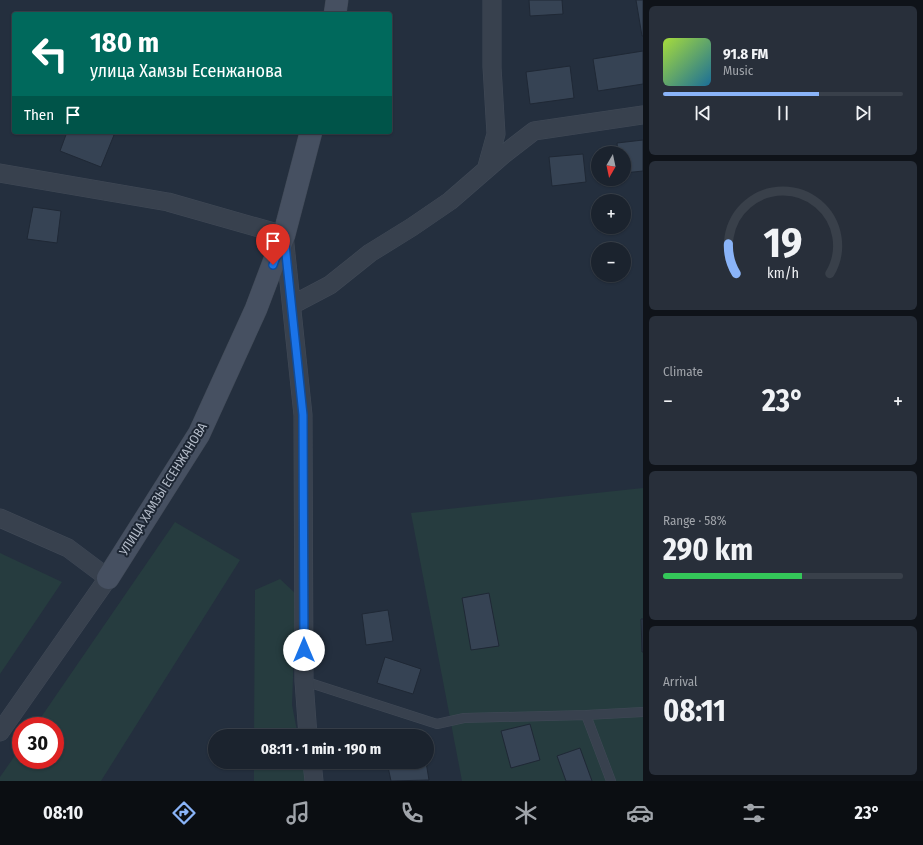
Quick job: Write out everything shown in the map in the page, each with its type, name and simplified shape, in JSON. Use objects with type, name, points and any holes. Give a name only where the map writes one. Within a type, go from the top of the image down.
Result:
[{"type":"street","points":[[335,12],[337,0]]},
{"type":"street","points":[[486,170],[496,134],[492,67],[492,0]]},
{"type":"street","points":[[292,305],[330,285],[370,254],[450,201],[503,155],[534,131],[643,115]]},
{"type":"street","name":"УЛИЦА ХАМЗЫ ЕСЕНЖАНОВА","points":[[0,732],[108,578],[199,434],[256,310],[284,235],[310,134]]},
{"type":"street","points":[[0,173],[168,202],[284,235],[303,415],[304,681],[307,729]]},
{"type":"street","points":[[0,518],[68,548],[108,578]]},
{"type":"street","points":[[313,769],[314,781]]},
{"type":"lane","points":[[304,681],[437,724],[464,718],[643,712]]},
{"type":"lane","points":[[586,715],[611,781]]},
{"type":"green space","points":[[643,488],[643,781],[462,781],[411,513]]},
{"type":"green space","points":[[175,522],[240,560],[101,781],[0,781],[0,777],[12,760],[12,769],[64,769],[64,717],[41,717]]},
{"type":"green space","points":[[0,553],[62,582],[0,674]]},
{"type":"green space","points":[[280,579],[296,594],[292,705],[297,729],[254,729],[255,590]]},
{"type":"green space","points":[[254,769],[304,769],[307,781],[254,781]]},
{"type":"building","points":[[529,0],[562,0],[563,14],[530,16]]},
{"type":"building","points":[[636,0],[643,0],[643,36],[642,36]]},
{"type":"building","points":[[643,51],[643,84],[598,91],[593,59]]},
{"type":"building","points":[[570,66],[574,98],[530,104],[526,72]]},
{"type":"building","points":[[66,134],[114,135],[101,167],[60,151]]},
{"type":"building","points":[[643,140],[643,171],[631,172],[631,146],[617,146],[617,143]]},
{"type":"building","points":[[583,154],[586,182],[552,186],[549,157]]},
{"type":"building","points":[[33,207],[61,211],[57,243],[27,239]]},
{"type":"building","points":[[489,593],[499,646],[471,650],[462,598]]},
{"type":"building","points":[[388,610],[393,641],[366,645],[362,614]]},
{"type":"building","points":[[641,619],[643,619],[643,652],[642,652]]},
{"type":"building","points":[[385,657],[421,669],[413,694],[377,683]]},
{"type":"building","points":[[530,724],[540,760],[511,768],[501,731]]},
{"type":"building","points":[[580,748],[592,781],[566,781],[557,756]]},
{"type":"building","points":[[388,769],[427,769],[429,780],[391,781]]},
{"type":"route","points":[[273,265],[284,235],[303,415],[304,650]]}]
